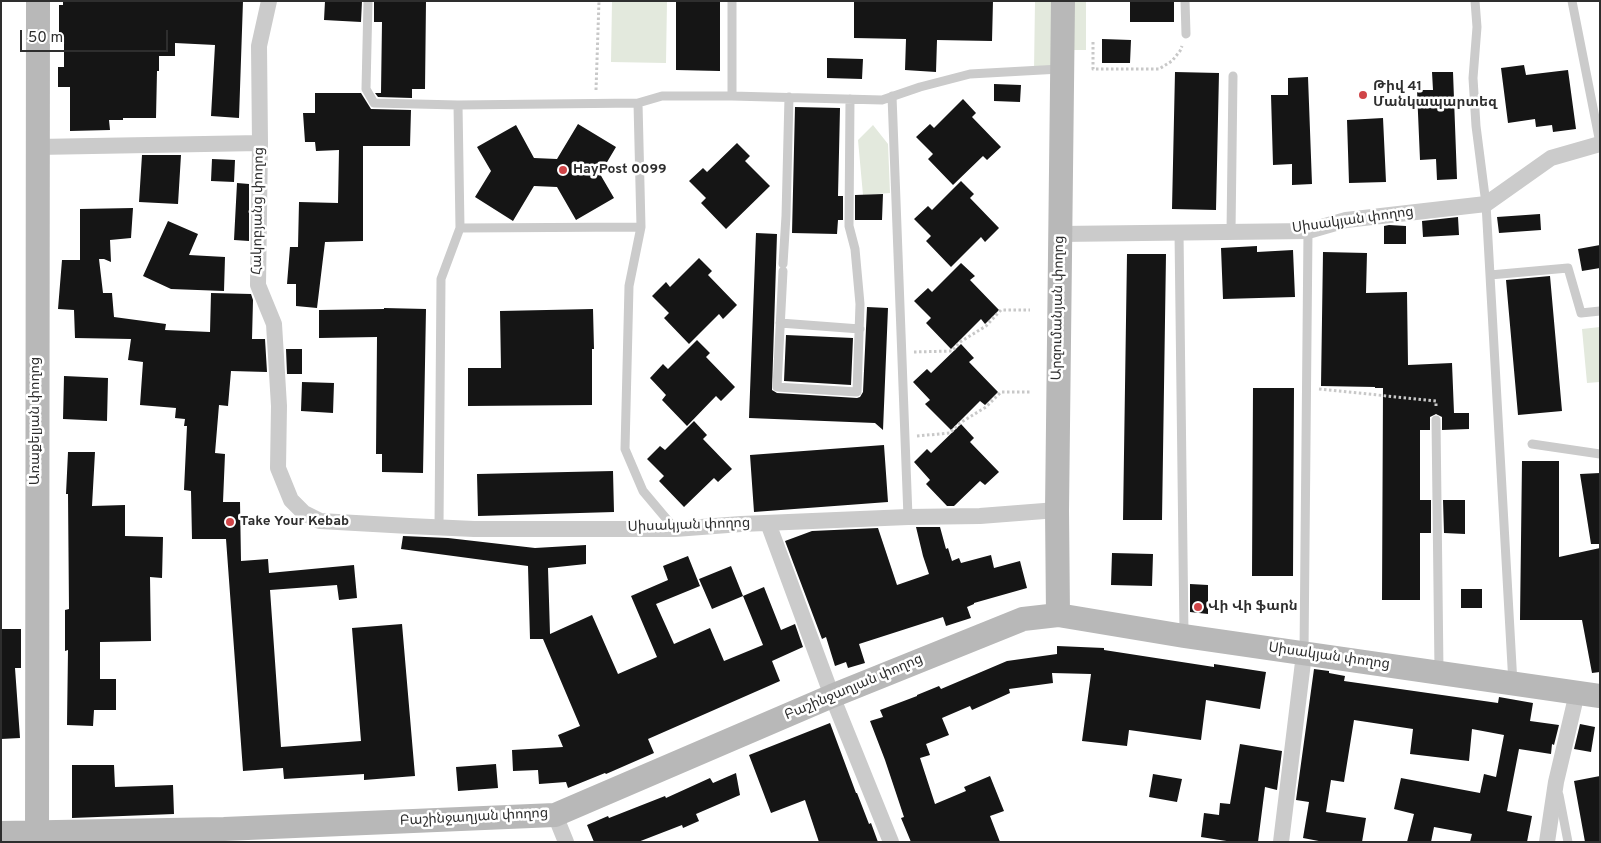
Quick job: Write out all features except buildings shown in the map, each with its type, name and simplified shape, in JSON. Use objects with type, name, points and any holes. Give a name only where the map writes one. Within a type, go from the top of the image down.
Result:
[{"type":"main road","name":"Առաքելյան փողոց","points":[[37,837],[36,147],[38,1]]},
{"type":"main road","name":"Արզումանյան փողոց","points":[[1058,615],[1057,510],[1063,1]]},
{"type":"main road","name":"Բաշինջաղյան փողոց","points":[[1,833],[37,837],[224,835],[555,815],[832,696],[1022,619],[1058,615]]},
{"type":"main road","name":"Սիսակյան փողոց","points":[[1058,615],[1184,636],[1588,695]]},
{"type":"street","name":"Հակոբյանց փողոց","points":[[269,1],[259,46],[258,285],[274,324],[278,406],[278,468],[291,500],[304,513],[320,521]]},
{"type":"street","points":[[36,147],[260,143]]},
{"type":"street","name":"Սիսակյան փողոց","points":[[1060,234],[1308,231],[1346,220],[1486,204],[1551,158],[1600,144]]},
{"type":"street","name":"Սիսակյան փողոց","points":[[320,521],[474,529],[675,529],[908,517],[980,516],[1057,510]]},
{"type":"street","points":[[768,523],[832,696],[891,842]]},
{"type":"street","points":[[1281,842],[1304,654]]},
{"type":"street","points":[[1547,842],[1556,782],[1588,695]]},
{"type":"street","points":[[555,815],[566,842]]},
{"type":"lane","points":[[368,1],[366,89],[374,103],[458,105],[638,102],[662,96],[882,100],[920,87],[970,74],[1062,68]]},
{"type":"lane","points":[[732,1],[732,96]]},
{"type":"lane","points":[[1186,1],[1186,34]]},
{"type":"lane","points":[[1475,1],[1478,27],[1473,78],[1476,126],[1486,204],[1513,684]]},
{"type":"lane","points":[[1572,1],[1600,144]]},
{"type":"lane","points":[[1231,232],[1233,76]]},
{"type":"lane","points":[[892,96],[908,517]]},
{"type":"lane","points":[[789,97],[786,216],[777,388],[857,392],[860,304],[856,256],[849,226],[850,99]]},
{"type":"lane","points":[[638,102],[641,227],[629,286],[625,449],[643,491],[675,529]]},
{"type":"lane","points":[[439,526],[441,279],[460,228],[458,105]]},
{"type":"lane","points":[[460,228],[641,227]]},
{"type":"lane","points":[[1304,654],[1308,231]]},
{"type":"lane","points":[[1179,232],[1184,636]]},
{"type":"lane","points":[[1490,274],[1568,268],[1581,313],[1600,311]]},
{"type":"lane","points":[[780,323],[860,329]]},
{"type":"lane","points":[[1436,420],[1439,673]]},
{"type":"lane","points":[[1532,444],[1600,454]]},
{"type":"lane","points":[[1556,782],[1568,842]]},
{"type":"path","points":[[596,103],[599,1]]},
{"type":"path","points":[[1094,42],[1093,69],[1148,70],[1159,69],[1172,61],[1180,52],[1186,34]]},
{"type":"path","points":[[901,352],[952,351],[960,342],[986,326],[1001,310],[1030,310]]},
{"type":"path","points":[[1320,389],[1436,401]]},
{"type":"path","points":[[904,438],[950,433],[960,423],[986,407],[1001,392],[1030,392]]},
{"type":"shaded area","points":[[612,1],[667,1],[666,63],[611,62]]},
{"type":"shaded area","points":[[1035,1],[1053,1],[1052,71],[1034,71]]},
{"type":"shaded area","points":[[1069,1],[1086,1],[1086,50],[1069,50]]},
{"type":"shaded area","points":[[873,125],[888,144],[890,193],[863,195],[858,140]]},
{"type":"shaded area","points":[[1600,327],[1600,382],[1587,383],[1582,329]]},
{"type":"place","name":"Թիվ 41 Մանկապարտեզ","points":[[1363,95]]},
{"type":"place","name":"HayPost 0099","points":[[563,170]]},
{"type":"place","name":"Take Your Kebab","points":[[230,522]]},
{"type":"place","name":"Վի Վի ֆարն","points":[[1198,607]]}]
